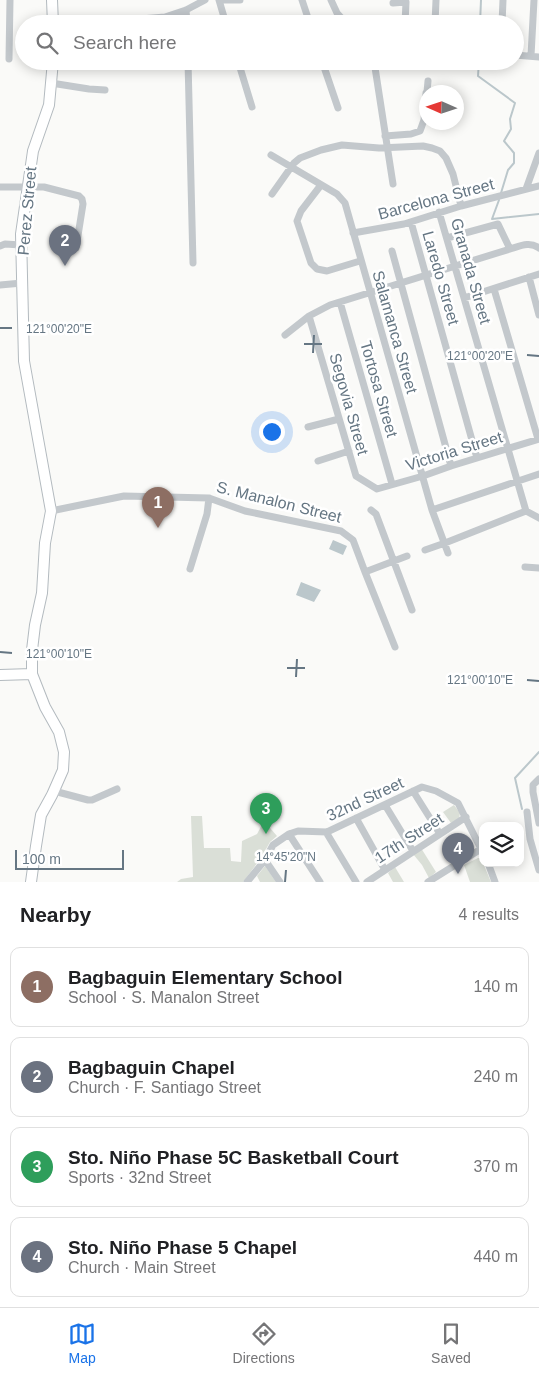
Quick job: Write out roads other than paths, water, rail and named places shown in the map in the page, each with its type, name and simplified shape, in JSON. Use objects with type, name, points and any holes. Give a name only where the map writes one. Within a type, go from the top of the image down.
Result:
[{"type":"street","points":[[9,59],[10,0]]},
{"type":"street","points":[[52,0],[53,15]]},
{"type":"street","points":[[176,15],[205,0]]},
{"type":"street","points":[[224,15],[221,0],[240,0]]},
{"type":"street","points":[[302,0],[307,15]]},
{"type":"street","points":[[331,0],[339,15]]},
{"type":"street","points":[[435,15],[436,0]]},
{"type":"street","points":[[502,15],[503,0]]},
{"type":"street","points":[[531,56],[534,0]]},
{"type":"street","points":[[393,3],[406,2],[405,15]]},
{"type":"street","points":[[186,10],[186,15]]},
{"type":"street","points":[[524,56],[539,56]]},
{"type":"street","name":"Perez Street","points":[[51,511],[24,361],[21,234],[33,151],[49,105],[52,70]]},
{"type":"street","points":[[188,70],[193,263]]},
{"type":"street","points":[[241,70],[252,107]]},
{"type":"street","points":[[325,70],[338,108]]},
{"type":"street","points":[[375,70],[393,184]]},
{"type":"street","points":[[428,81],[428,85]]},
{"type":"street","points":[[51,83],[89,90],[105,90]]},
{"type":"street","points":[[386,136],[416,133],[420,130]]},
{"type":"street","points":[[272,194],[290,167],[300,158],[332,147],[351,145],[387,148],[424,146],[440,152],[450,164],[461,206]]},
{"type":"street","points":[[526,190],[539,153]]},
{"type":"street","name":"Salamanca Street","points":[[271,155],[337,194],[342,198],[348,210],[360,262],[432,510],[448,553]]},
{"type":"street","points":[[321,185],[300,211],[298,222],[311,263],[317,269],[327,271],[360,262]]},
{"type":"street","name":"Barcelona Street","points":[[353,233],[411,222],[439,212],[539,186]]},
{"type":"street","points":[[0,187],[44,187],[79,196],[83,204],[76,248]]},
{"type":"street","name":"Granada Street","points":[[439,212],[526,510]]},
{"type":"street","name":"Laredo Street","points":[[411,222],[477,458]]},
{"type":"street","points":[[447,238],[498,224],[510,249]]},
{"type":"street","points":[[0,246],[5,244],[21,245]]},
{"type":"street","points":[[285,335],[318,310],[340,302],[510,249],[529,244],[534,244],[539,248]]},
{"type":"street","points":[[392,252],[451,466]]},
{"type":"street","points":[[464,298],[539,274]]},
{"type":"street","points":[[528,278],[539,315]]},
{"type":"street","points":[[0,286],[22,283]]},
{"type":"street","points":[[494,289],[539,439]]},
{"type":"street","name":"Tortosa Street","points":[[340,302],[392,484]]},
{"type":"street","name":"Segovia Street","points":[[310,316],[356,476],[377,489]]},
{"type":"street","points":[[308,427],[339,419]]},
{"type":"street","name":"Victoria Street","points":[[377,489],[539,439]]},
{"type":"street","points":[[318,461],[349,451]]},
{"type":"street","points":[[432,510],[539,474]]},
{"type":"street","name":"S. Manalon Street","points":[[51,511],[124,496],[209,498],[244,510],[340,530],[354,540],[395,647]]},
{"type":"street","points":[[190,569],[207,514],[209,498]]},
{"type":"street","points":[[371,510],[376,514],[412,610]]},
{"type":"street","points":[[425,550],[526,510],[539,518]]},
{"type":"street","points":[[31,882],[41,815],[54,791],[62,770],[64,752],[59,732],[45,707],[32,674],[32,650],[42,594],[45,543],[51,511]]},
{"type":"street","points":[[365,572],[407,556]]},
{"type":"street","points":[[525,567],[539,568]]},
{"type":"street","points":[[0,675],[32,674]]},
{"type":"street","points":[[539,779],[533,785],[539,823]]},
{"type":"street","name":"32nd Street","points":[[289,834],[298,831],[326,832],[422,787],[436,790],[458,802],[479,845]]},
{"type":"street","points":[[54,791],[92,800],[117,789]]},
{"type":"street","points":[[413,791],[440,834]]},
{"type":"street","points":[[385,805],[413,851]]},
{"type":"street","points":[[527,812],[530,838],[539,870]]},
{"type":"street","name":"17th Street","points":[[367,882],[466,817]]},
{"type":"street","points":[[356,818],[385,870]]},
{"type":"street","points":[[326,832],[356,882]]},
{"type":"street","points":[[247,882],[265,860],[273,845],[289,834],[320,882]]},
{"type":"street","points":[[428,882],[439,879],[479,853]]},
{"type":"street","points":[[265,860],[280,882]]},
{"type":"street","points":[[489,867],[495,882]]},
{"type":"waterway","points":[[480,15],[481,0]]},
{"type":"waterway","points":[[478,70],[478,76],[515,103],[510,119],[511,129],[504,141],[514,153],[514,163],[508,170],[501,193]]},
{"type":"waterway","points":[[499,200],[492,219],[539,214]]},
{"type":"waterway","points":[[522,809],[515,778],[539,752]]},
{"type":"place","name":"Bagbaguin Chapel","points":[[65,266]]},
{"type":"place","name":"Bagbaguin Elementary School","points":[[158,528]]},
{"type":"place","name":"Sto. Niño Phase 5C Basketball Court","points":[[266,834]]},
{"type":"place","name":"Sto. Niño Phase 5 Chapel","points":[[458,874]]}]
